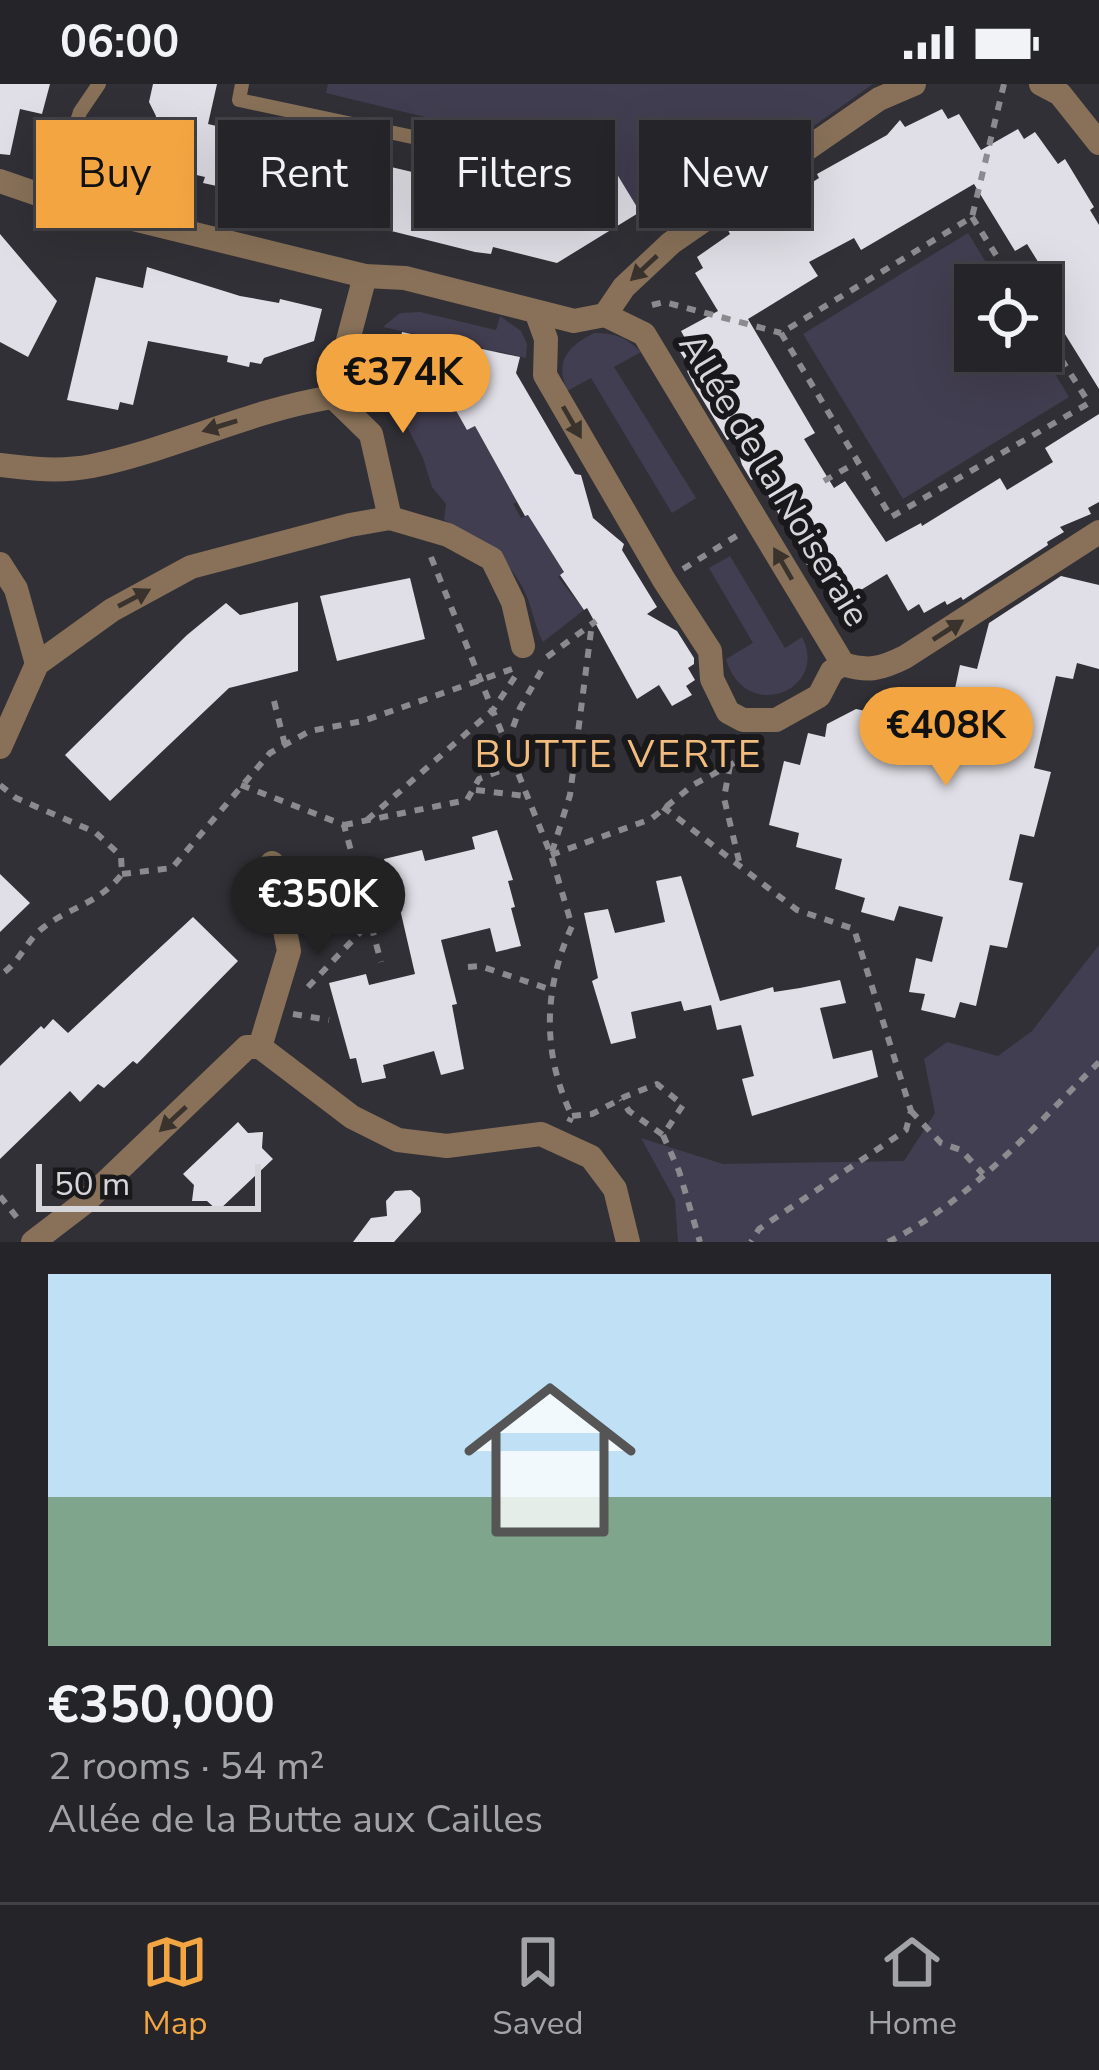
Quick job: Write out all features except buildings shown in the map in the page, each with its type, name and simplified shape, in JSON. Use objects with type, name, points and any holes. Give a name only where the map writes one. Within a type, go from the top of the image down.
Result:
[{"type":"street","points":[[170,228],[365,276],[405,278],[574,321],[605,315],[624,287],[671,243],[879,99],[914,84]]},
{"type":"street","points":[[1041,84],[1060,94],[1099,143]]},
{"type":"street","points":[[0,181],[36,193]]},
{"type":"street","points":[[333,397],[365,276]]},
{"type":"street","name":"Allée de la Noiseraie","points":[[536,314],[546,339],[545,375],[710,651],[712,680],[728,712],[743,720],[776,720],[819,696],[832,671],[843,664]]},
{"type":"street","name":"Allée de la Noiseraie","points":[[605,315],[644,334],[843,664],[880,670],[1099,532]]},
{"type":"street","points":[[0,465],[38,470],[90,466],[296,403],[333,397]]},
{"type":"street","points":[[333,397],[371,434],[390,518]]},
{"type":"street","points":[[0,747],[37,664],[112,610],[191,567],[390,518],[448,535],[492,559],[513,602],[523,656]]},
{"type":"street","points":[[0,564],[16,589],[37,664]]},
{"type":"street","points":[[260,1047],[289,951],[272,863]]},
{"type":"street","points":[[33,1242],[83,1203],[247,1046],[260,1047],[352,1117],[398,1140],[447,1146],[541,1134],[591,1156],[607,1174],[625,1216],[628,1242]]},
{"type":"lane","points":[[77,120],[99,84]]},
{"type":"lane","points":[[242,84],[239,100],[414,137]]},
{"type":"path","points":[[781,333],[972,217],[1004,85]]},
{"type":"path","points":[[972,217],[1002,264]]},
{"type":"path","points":[[652,305],[664,302],[781,333],[891,517],[1089,403],[1062,360]]},
{"type":"path","points":[[824,481],[857,461]]},
{"type":"path","points":[[664,580],[759,522]]},
{"type":"path","points":[[418,526],[551,855],[572,926],[556,959],[549,989],[549,1035],[558,1088],[572,1116]]},
{"type":"path","points":[[507,744],[541,669],[594,622],[570,795],[551,855]]},
{"type":"path","points":[[122,874],[172,868],[270,753],[310,731],[362,721],[481,678],[523,656],[555,654]]},
{"type":"path","points":[[367,820],[493,710],[523,656]]},
{"type":"path","points":[[274,701],[285,746]]},
{"type":"path","points":[[241,785],[344,825],[467,800],[479,779],[515,765]]},
{"type":"path","points":[[551,855],[651,819],[693,785],[730,765],[724,798],[739,862]]},
{"type":"path","points":[[0,785],[16,798],[95,832],[122,856],[122,874],[106,895],[42,928],[12,968],[0,976]]},
{"type":"path","points":[[473,789],[525,796]]},
{"type":"path","points":[[663,807],[797,910],[854,929],[910,1111],[941,1143],[962,1150],[983,1174]]},
{"type":"path","points":[[344,825],[381,962]]},
{"type":"path","points":[[272,1010],[286,1010],[370,922]]},
{"type":"path","points":[[468,968],[480,966],[549,989]]},
{"type":"path","points":[[888,1242],[943,1209],[1099,1063]]},
{"type":"path","points":[[572,1116],[592,1114],[657,1084],[683,1105],[663,1135]]},
{"type":"path","points":[[621,1099],[629,1111],[663,1135],[700,1242]]},
{"type":"path","points":[[751,1242],[759,1229],[906,1130],[910,1111]]},
{"type":"path","points":[[560,1143],[572,1116]]},
{"type":"shaded area","points":[[328,84],[873,84],[811,128],[811,120],[639,120],[639,210],[615,171],[615,120],[438,120],[326,93]]},
{"type":"shaded area","points":[[968,233],[987,264],[954,264],[954,372],[1054,372],[1069,397],[903,499],[803,334]]},
{"type":"shaded area","points":[[420,312],[496,330],[500,316],[521,331],[526,358],[497,351],[495,356],[483,353],[483,348],[383,327],[400,313]]},
{"type":"shaded area","points":[[594,333],[620,337],[641,352],[614,367],[696,498],[672,513],[591,378],[567,391],[562,371],[566,356]]},
{"type":"shaded area","points":[[381,362],[427,370],[424,385],[450,392],[467,430],[475,426],[521,518],[528,515],[564,572],[558,577],[584,610],[543,642],[526,595],[508,566],[479,540],[444,520],[446,504],[432,487],[423,458],[381,376]]},
{"type":"shaded area","points":[[730,556],[785,648],[802,637],[808,656],[805,672],[782,693],[750,691],[736,679],[726,659],[753,643],[709,568]]},
{"type":"shaded area","points":[[1099,945],[1099,1242],[678,1242],[675,1200],[641,1138],[723,1164],[904,1161],[935,1113],[924,1059],[947,1042],[998,1056],[1032,1031]]},
{"type":"district","name":"BUTTE VERTE","points":[[619,754]]}]
